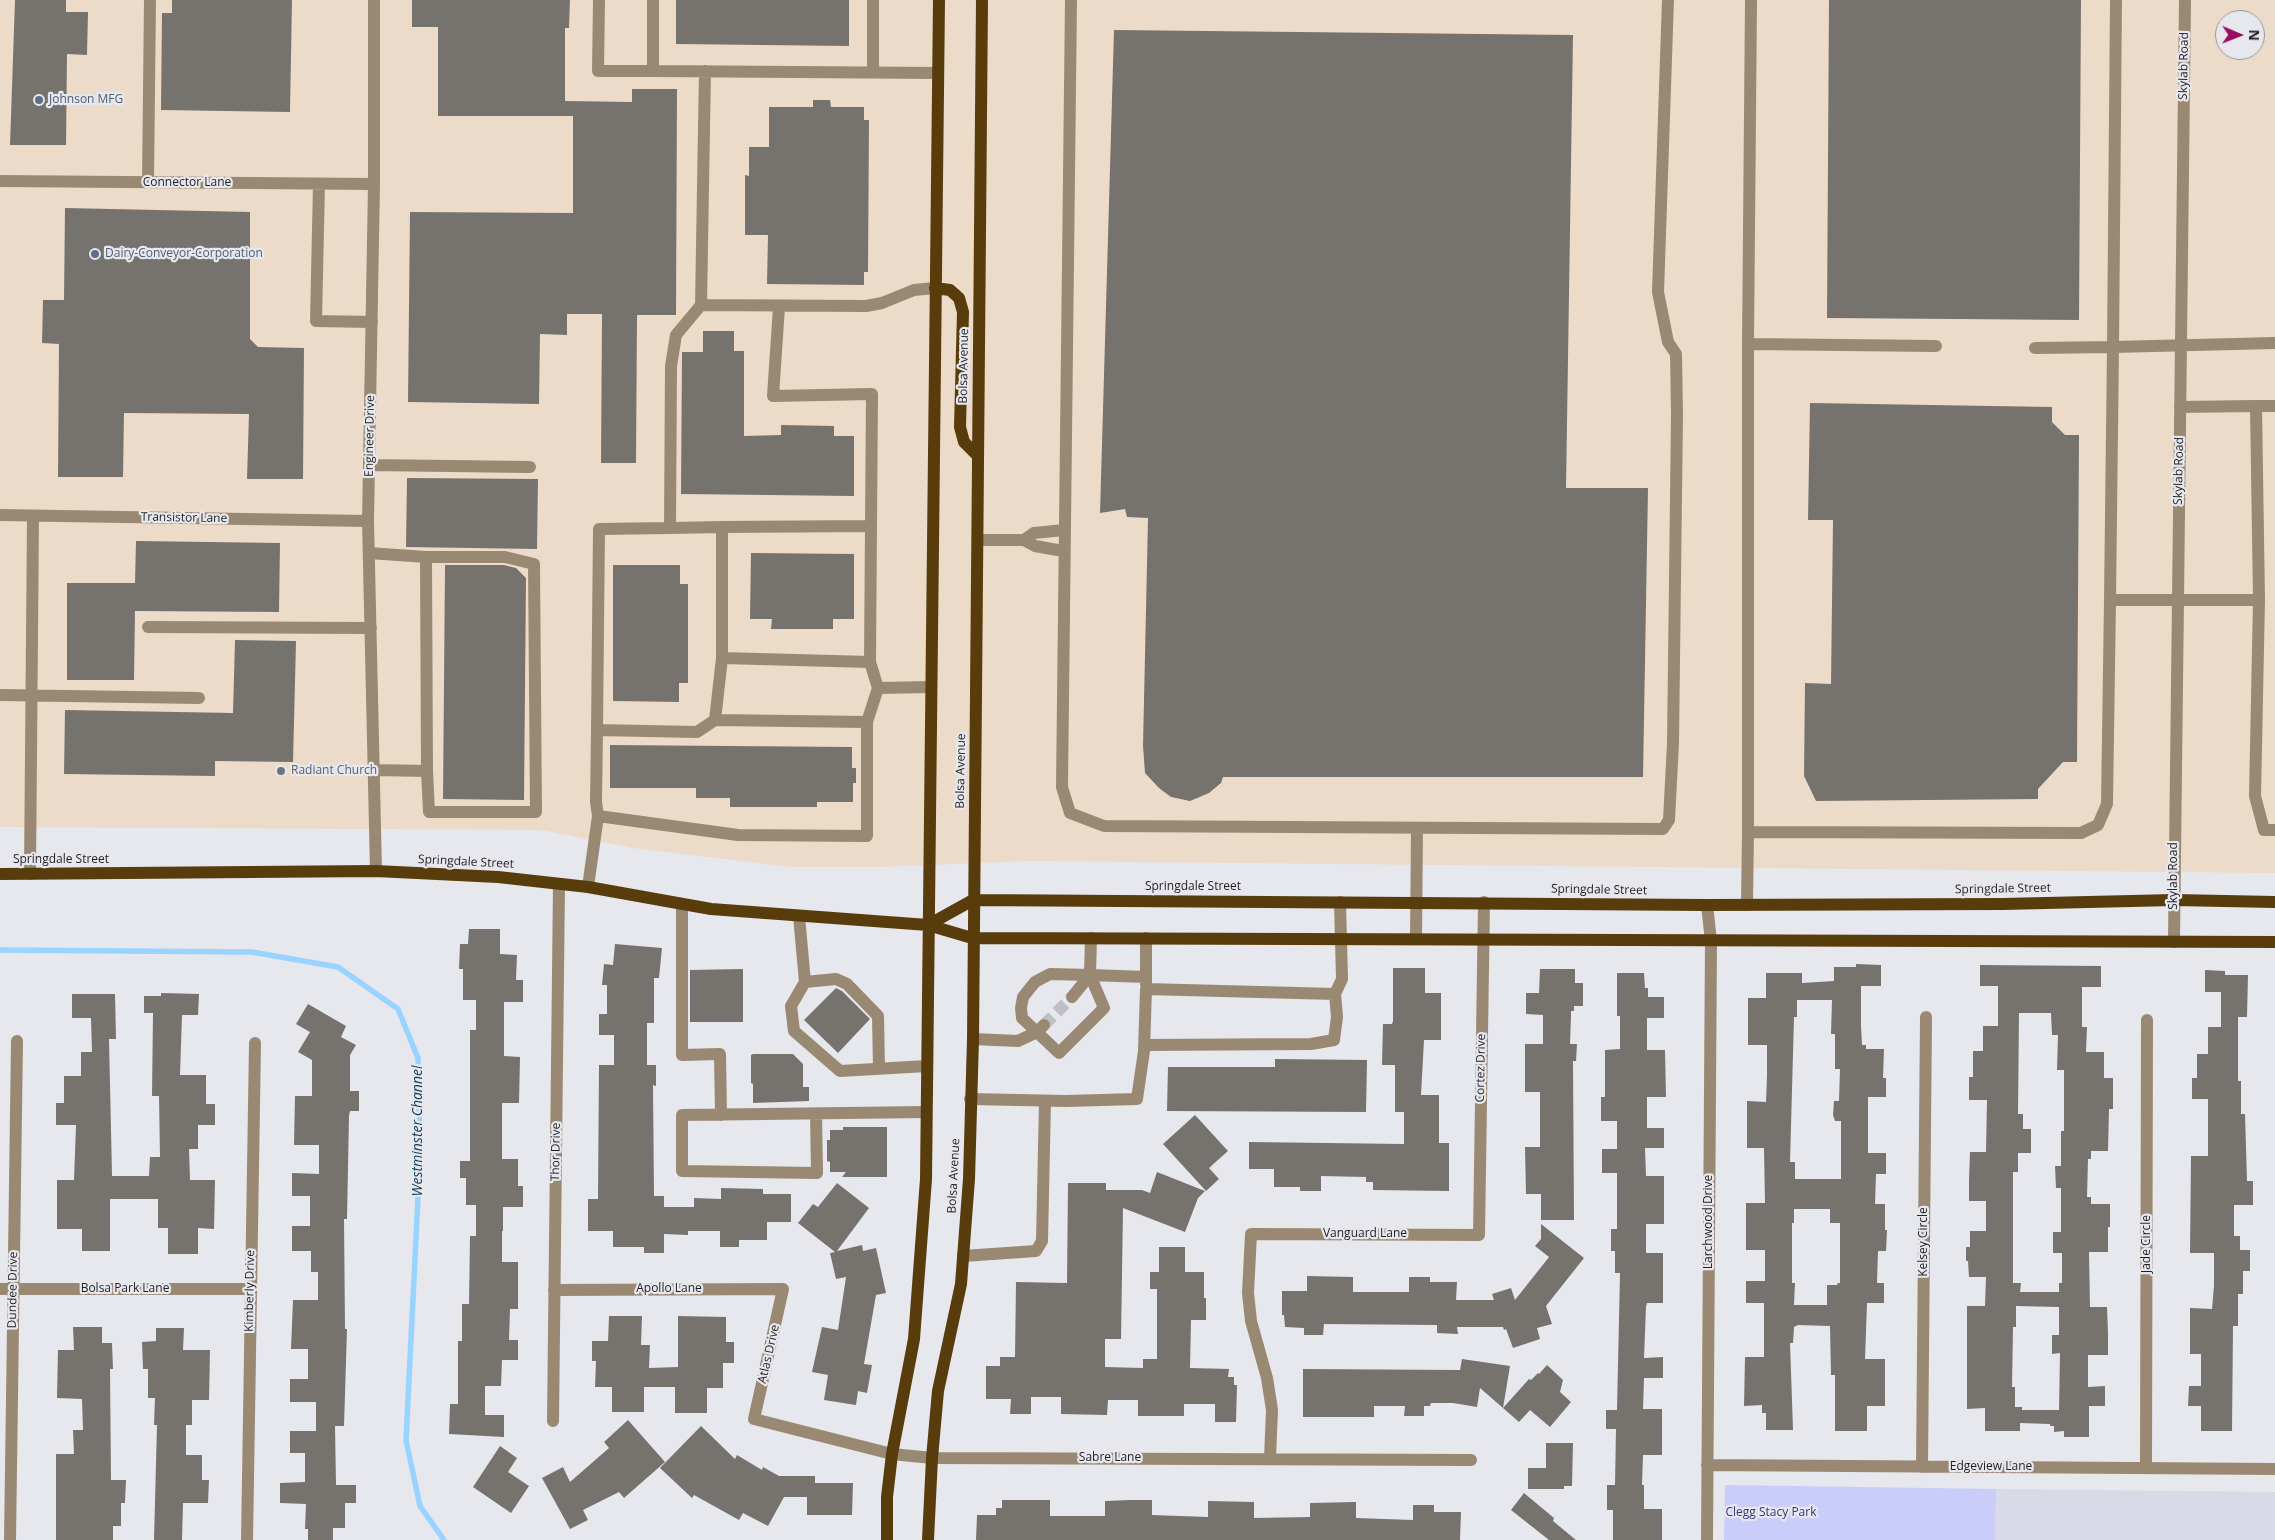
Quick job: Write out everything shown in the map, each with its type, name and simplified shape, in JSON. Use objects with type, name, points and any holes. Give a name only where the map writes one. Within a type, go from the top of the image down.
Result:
[{"type":"main road","points":[[887,1540],[887,1497],[892,1454],[914,1339],[926,1178],[930,687],[940,0]]},
{"type":"main road","name":"Bolsa Avenue","points":[[928,1540],[938,1391],[960,1284],[969,1179],[978,540],[977,455],[982,0]]},
{"type":"main road","points":[[935,288],[950,290],[959,298],[963,312],[960,426],[964,442],[977,455]]},
{"type":"main road","name":"Springdale Street","points":[[0,874],[376,871],[498,877],[588,887],[682,905],[928,925],[972,938],[2275,942]]},
{"type":"main road","name":"Springdale Street","points":[[928,925],[973,900],[1707,905],[1993,904],[2174,900],[2275,902]]},
{"type":"street","points":[[148,182],[150,0]]},
{"type":"street","name":"Engineer Drive","points":[[374,0],[374,184],[368,521],[376,871]]},
{"type":"street","points":[[599,0],[598,70],[938,73]]},
{"type":"street","points":[[653,0],[653,71]]},
{"type":"street","points":[[873,0],[873,72]]},
{"type":"street","points":[[1071,0],[1062,787],[1070,813],[1104,826],[1664,829],[1669,820],[1673,743],[1676,354],[1668,342],[1658,292],[1668,0]]},
{"type":"street","points":[[1747,905],[1751,0]]},
{"type":"street","points":[[1748,832],[2081,833],[2098,825],[2107,804],[2116,0]]},
{"type":"street","name":"Skylab Road","points":[[2174,942],[2185,0]]},
{"type":"street","points":[[670,528],[671,366],[676,335],[702,305],[705,71]]},
{"type":"street","name":"Connector Lane","points":[[0,181],[374,184]]},
{"type":"street","points":[[319,184],[316,321],[372,322]]},
{"type":"street","points":[[702,305],[778,307],[866,306],[914,290],[935,288]]},
{"type":"street","points":[[598,816],[738,835],[867,836],[867,722],[878,688],[870,662],[872,394],[773,396],[778,307]]},
{"type":"street","points":[[2035,348],[2275,343]]},
{"type":"street","points":[[1748,344],[1936,346]]},
{"type":"street","points":[[2256,406],[2259,600],[2255,796],[2264,830],[2275,830]]},
{"type":"street","points":[[2180,407],[2275,406]]},
{"type":"street","points":[[369,464],[530,467]]},
{"type":"street","name":"Transistor Lane","points":[[0,515],[368,521]]},
{"type":"street","points":[[30,874],[33,516]]},
{"type":"street","points":[[588,887],[598,816],[596,802],[599,529],[871,526]]},
{"type":"street","points":[[715,720],[722,658],[722,527]]},
{"type":"street","points":[[1024,540],[1034,533],[1064,530]]},
{"type":"street","points":[[978,540],[1024,540],[1035,546],[1064,551]]},
{"type":"street","points":[[369,553],[426,557],[504,557],[534,564],[536,812],[429,812],[427,771],[426,557]]},
{"type":"street","points":[[2110,600],[2259,600]]},
{"type":"street","points":[[148,627],[370,628]]},
{"type":"street","points":[[722,658],[870,662]]},
{"type":"street","points":[[878,688],[930,687]]},
{"type":"street","points":[[0,695],[199,698]]},
{"type":"street","points":[[597,730],[697,732],[715,720],[867,722]]},
{"type":"street","points":[[374,770],[427,771]]},
{"type":"street","points":[[1416,939],[1417,828]]},
{"type":"street","name":"Thor Drive","points":[[553,1421],[560,884]]},
{"type":"street","points":[[1144,1045],[1311,1044],[1334,1040],[1337,1017],[1335,994],[1342,979],[1340,902]]},
{"type":"street","name":"Cortez Drive","points":[[1479,1235],[1484,902]]},
{"type":"street","points":[[682,905],[682,1055],[720,1054],[721,1115]]},
{"type":"street","name":"Larchwood Drive","points":[[1707,905],[1711,940],[1707,1540]]},
{"type":"street","points":[[799,916],[805,982],[791,1006],[794,1031],[840,1071],[927,1066]]},
{"type":"street","points":[[1091,938],[1090,975],[1104,1008],[1059,1053],[1041,1029],[1022,1018],[1023,997],[1035,982],[1050,974],[1090,975],[1146,983],[1335,994]]},
{"type":"street","points":[[970,1099],[1045,1101],[1137,1099],[1144,1045],[1146,938]]},
{"type":"street","points":[[1072,997],[1090,975]]},
{"type":"street","points":[[805,982],[836,979],[847,984],[878,1016],[879,1068]]},
{"type":"street","name":"Kelsey Circle","points":[[1922,1467],[1926,1017]]},
{"type":"street","name":"Jade Circle","points":[[2146,1468],[2147,1020]]},
{"type":"street","points":[[972,1039],[1018,1041],[1041,1029]]},
{"type":"street","name":"Dundee Drive","points":[[10,1540],[17,1041]]},
{"type":"street","name":"Kimberly Drive","points":[[247,1540],[255,1043]]},
{"type":"street","points":[[963,1256],[1036,1251],[1042,1241],[1045,1101]]},
{"type":"street","points":[[816,1114],[817,1173],[682,1171],[682,1115],[926,1112]]},
{"type":"street","name":"Vanguard Lane","points":[[1270,1458],[1272,1410],[1267,1378],[1251,1321],[1248,1293],[1251,1234],[1479,1235]]},
{"type":"street","name":"Apollo Lane","points":[[554,1290],[783,1288]]},
{"type":"street","name":"Atlas Drive","points":[[754,1419],[783,1288]]},
{"type":"street","name":"Bolsa Park Lane","points":[[0,1289],[250,1289]]},
{"type":"street","name":"Sabre Lane","points":[[754,1419],[892,1454],[932,1458],[1472,1460]]},
{"type":"street","name":"Edgeview Lane","points":[[1707,1465],[2275,1469]]},
{"type":"shaded area","points":[[0,0],[2275,0],[2275,873],[1028,861],[879,867],[791,867],[633,848],[541,830],[0,827]]},
{"type":"shaded area","points":[[1996,1489],[2275,1492],[2275,1540],[1995,1540]]},
{"type":"green space","name":"Clegg Stacy Park","points":[[1725,1485],[1996,1489],[1995,1540],[1724,1540]]},
{"type":"building","name":"Johnson MFG","points":[[15,0],[66,0],[66,12],[88,12],[87,55],[67,54],[66,145],[10,145]]},
{"type":"building","points":[[172,0],[292,0],[290,112],[161,110],[162,13],[172,13]]},
{"type":"building","points":[[412,0],[570,0],[569,28],[565,28],[565,101],[632,102],[632,89],[677,89],[676,315],[637,315],[636,463],[601,463],[602,314],[567,314],[567,335],[540,334],[539,404],[408,402],[410,212],[573,213],[573,116],[438,116],[438,27],[412,27]]},
{"type":"building","points":[[676,0],[849,0],[849,46],[676,44]]},
{"type":"building","points":[[1829,0],[2081,0],[2079,320],[1827,318]]},
{"type":"building","points":[[1114,30],[1573,35],[1566,488],[1648,488],[1643,777],[1223,777],[1221,783],[1209,793],[1190,801],[1171,797],[1159,788],[1145,773],[1143,746],[1148,518],[1127,517],[1125,509],[1100,513]]},
{"type":"building","points":[[813,100],[830,100],[831,107],[864,107],[864,120],[869,120],[868,272],[864,272],[864,285],[767,284],[768,235],[745,235],[745,175],[749,176],[749,147],[769,147],[769,107],[813,107]]},
{"type":"building","points":[[65,208],[250,212],[250,339],[258,347],[304,348],[303,479],[247,479],[249,414],[124,413],[123,477],[58,477],[59,344],[42,343],[43,300],[64,300]]},
{"type":"building","points":[[703,331],[734,331],[734,351],[744,351],[744,436],[781,435],[781,425],[834,426],[834,436],[854,436],[854,496],[681,494],[682,352],[703,352]]},
{"type":"building","points":[[1810,403],[2052,407],[2052,422],[2065,435],[2079,435],[2077,762],[2063,762],[2038,789],[2038,799],[1816,801],[1804,776],[1805,683],[1831,684],[1833,520],[1808,520]]},
{"type":"building","points":[[407,478],[538,479],[537,549],[406,547]]},
{"type":"building","points":[[136,541],[280,543],[279,612],[135,611],[134,680],[67,680],[67,583],[135,583]]},
{"type":"building","points":[[751,553],[854,554],[854,619],[833,619],[833,629],[771,629],[772,619],[750,619]]},
{"type":"building","points":[[445,565],[504,565],[516,568],[526,578],[524,800],[443,799]]},
{"type":"building","points":[[613,565],[680,565],[680,584],[688,584],[688,683],[679,683],[679,702],[613,701]]},
{"type":"building","points":[[235,640],[296,641],[293,762],[215,761],[215,776],[64,774],[65,710],[233,713]]},
{"type":"building","points":[[610,745],[852,747],[852,768],[856,768],[856,783],[853,783],[853,802],[817,802],[817,807],[730,807],[730,798],[696,798],[696,788],[610,788]]},
{"type":"building","points":[[469,929],[500,929],[500,954],[517,955],[516,980],[523,980],[523,1002],[504,1002],[504,1056],[520,1057],[519,1103],[502,1103],[502,1159],[518,1159],[518,1186],[523,1186],[523,1207],[503,1207],[502,1231],[502,1262],[518,1262],[518,1309],[510,1309],[509,1340],[518,1340],[518,1360],[502,1360],[501,1386],[485,1386],[485,1415],[504,1415],[504,1437],[449,1434],[450,1404],[458,1404],[458,1341],[462,1341],[462,1304],[469,1304],[470,1236],[476,1236],[476,1205],[466,1205],[466,1178],[460,1178],[460,1161],[470,1161],[470,1030],[476,1030],[476,1000],[463,1000],[463,969],[459,969],[460,944],[468,944]]},
{"type":"building","points":[[615,944],[662,948],[659,978],[654,978],[654,1023],[647,1023],[647,1065],[656,1065],[656,1086],[653,1085],[654,1196],[664,1196],[664,1207],[694,1207],[694,1198],[721,1199],[721,1188],[763,1189],[763,1194],[791,1194],[791,1222],[767,1222],[767,1240],[739,1240],[739,1247],[720,1247],[720,1231],[688,1231],[688,1235],[664,1234],[664,1253],[644,1253],[644,1247],[613,1247],[613,1231],[588,1231],[588,1199],[598,1199],[599,1065],[614,1065],[614,1035],[599,1035],[599,1014],[607,1014],[607,985],[602,985],[604,964],[613,965]]},
{"type":"building","points":[[1856,964],[1881,965],[1881,986],[1861,986],[1861,1026],[1862,1045],[1866,1045],[1866,1049],[1884,1049],[1883,1078],[1886,1078],[1886,1097],[1868,1097],[1868,1153],[1886,1153],[1886,1174],[1876,1174],[1875,1204],[1885,1204],[1885,1230],[1887,1230],[1886,1251],[1878,1251],[1877,1283],[1884,1283],[1884,1303],[1867,1303],[1865,1359],[1885,1359],[1885,1406],[1867,1406],[1867,1431],[1835,1431],[1835,1375],[1831,1375],[1830,1326],[1798,1325],[1794,1327],[1793,1343],[1790,1343],[1793,1430],[1766,1430],[1766,1413],[1762,1413],[1762,1405],[1744,1406],[1745,1357],[1764,1357],[1764,1303],[1746,1303],[1746,1281],[1765,1281],[1765,1250],[1746,1250],[1746,1203],[1765,1203],[1764,1148],[1747,1148],[1747,1101],[1766,1102],[1767,1076],[1767,1045],[1748,1045],[1748,998],[1766,998],[1766,973],[1802,973],[1802,983],[1834,981],[1834,967],[1856,967]],"holes":[[[1797,1000],[1832,1000],[1831,1034],[1835,1034],[1835,1069],[1840,1069],[1839,1101],[1834,1101],[1833,1115],[1835,1121],[1841,1121],[1841,1179],[1795,1179],[1795,1162],[1790,1162],[1794,1017],[1797,1017]],[[1794,1209],[1830,1209],[1830,1223],[1840,1223],[1840,1283],[1837,1285],[1827,1285],[1827,1305],[1794,1305],[1795,1283],[1792,1283],[1792,1223],[1794,1223]]]},
{"type":"building","points":[[1980,965],[2101,966],[2101,987],[2082,987],[2082,1027],[2087,1027],[2086,1052],[2104,1052],[2104,1078],[2113,1078],[2113,1109],[2109,1109],[2108,1151],[2091,1151],[2091,1159],[2088,1159],[2087,1197],[2091,1197],[2091,1204],[2110,1204],[2108,1252],[2089,1252],[2090,1307],[2107,1307],[2108,1355],[2088,1355],[2088,1387],[2105,1386],[2105,1406],[2089,1406],[2089,1437],[2064,1437],[2064,1431],[2054,1432],[2054,1426],[2050,1426],[2050,1424],[2020,1423],[2020,1431],[1985,1431],[1985,1408],[1967,1409],[1967,1306],[1985,1306],[1986,1277],[1969,1277],[1968,1261],[1966,1261],[1966,1247],[1970,1247],[1970,1231],[1986,1231],[1986,1201],[1969,1201],[1969,1180],[1970,1152],[1986,1152],[1987,1100],[1969,1100],[1969,1077],[1973,1077],[1973,1051],[1983,1051],[1983,1026],[1998,1026],[1998,986],[1980,986]],"holes":[[[2019,1013],[2051,1013],[2052,1035],[2058,1035],[2057,1070],[2064,1070],[2064,1131],[2061,1131],[2061,1166],[2055,1166],[2056,1188],[2061,1188],[2061,1232],[2053,1232],[2053,1253],[2062,1253],[2062,1283],[2059,1283],[2059,1292],[2020,1292],[2021,1283],[2013,1283],[2013,1172],[2018,1172],[2018,1153],[2031,1153],[2031,1129],[2023,1129],[2023,1114],[2018,1114]],[[2016,1306],[2059,1307],[2059,1335],[2052,1335],[2052,1354],[2060,1353],[2059,1410],[2022,1410],[2022,1407],[2015,1407],[2015,1387],[2012,1387],[2013,1327],[2016,1327]]]},
{"type":"building","points":[[1393,968],[1425,968],[1425,993],[1441,993],[1441,1040],[1424,1040],[1421,1095],[1439,1095],[1439,1143],[1449,1143],[1449,1191],[1373,1190],[1373,1182],[1366,1182],[1366,1177],[1321,1176],[1321,1191],[1300,1191],[1300,1187],[1274,1187],[1274,1169],[1249,1169],[1249,1142],[1404,1144],[1404,1112],[1395,1112],[1395,1065],[1382,1065],[1383,1024],[1392,1024],[1393,1021]]},
{"type":"building","points":[[743,969],[743,1022],[690,1022],[690,970]]},
{"type":"building","points":[[1540,969],[1575,969],[1575,983],[1583,983],[1583,1006],[1574,1006],[1574,1011],[1571,1011],[1570,1044],[1577,1044],[1576,1061],[1573,1061],[1574,1220],[1541,1220],[1541,1194],[1526,1194],[1525,1147],[1540,1147],[1540,1092],[1525,1092],[1525,1044],[1543,1044],[1543,1015],[1526,1014],[1526,993],[1539,993]]},
{"type":"building","points":[[2205,970],[2225,971],[2225,975],[2248,975],[2247,1017],[2238,1017],[2238,1081],[2241,1081],[2241,1114],[2245,1114],[2247,1181],[2253,1181],[2253,1205],[2234,1205],[2234,1236],[2240,1236],[2240,1250],[2250,1250],[2250,1271],[2243,1271],[2243,1294],[2238,1294],[2238,1326],[2233,1326],[2232,1431],[2201,1431],[2201,1406],[2188,1406],[2189,1386],[2201,1386],[2201,1354],[2190,1354],[2190,1308],[2212,1309],[2214,1286],[2214,1253],[2190,1253],[2191,1156],[2208,1156],[2208,1099],[2192,1099],[2192,1078],[2197,1078],[2197,1054],[2208,1054],[2208,1027],[2221,1027],[2221,992],[2205,992]]},
{"type":"building","points":[[1617,973],[1644,973],[1648,997],[1664,997],[1664,1018],[1647,1018],[1647,1050],[1665,1050],[1666,1097],[1647,1097],[1647,1128],[1664,1128],[1664,1148],[1645,1148],[1646,1176],[1664,1176],[1664,1224],[1646,1224],[1646,1253],[1663,1253],[1663,1303],[1647,1303],[1644,1358],[1663,1357],[1663,1378],[1644,1378],[1643,1409],[1662,1409],[1662,1455],[1643,1455],[1642,1485],[1644,1485],[1644,1509],[1662,1509],[1662,1540],[1613,1540],[1613,1510],[1607,1510],[1607,1485],[1615,1485],[1616,1429],[1606,1429],[1606,1410],[1617,1410],[1620,1273],[1615,1273],[1615,1251],[1611,1251],[1611,1229],[1617,1229],[1617,1173],[1602,1173],[1602,1149],[1617,1149],[1617,1121],[1601,1121],[1601,1097],[1605,1097],[1605,1050],[1620,1049],[1620,1016],[1617,1016]]},
{"type":"building","points":[[836,988],[842,991],[870,1019],[838,1053],[804,1020]]},
{"type":"building","points":[[161,993],[199,994],[198,1015],[182,1015],[180,1075],[206,1075],[206,1104],[215,1104],[215,1125],[198,1125],[198,1149],[189,1149],[190,1180],[215,1180],[214,1229],[198,1228],[198,1254],[168,1254],[168,1228],[158,1228],[158,1199],[110,1199],[110,1251],[82,1251],[82,1229],[57,1229],[57,1180],[74,1180],[76,1125],[56,1125],[56,1103],[64,1103],[64,1076],[81,1076],[81,1052],[92,1052],[91,1018],[72,1018],[72,994],[115,994],[116,1039],[109,1039],[112,1176],[149,1176],[150,1157],[160,1157],[159,1096],[152,1096],[153,1013],[144,1013],[144,996],[161,996]]},
{"type":"building","points":[[308,1004],[346,1026],[341,1037],[356,1045],[350,1055],[350,1091],[359,1091],[359,1111],[350,1111],[349,1116],[347,1219],[344,1219],[345,1329],[347,1329],[344,1426],[335,1426],[336,1485],[356,1485],[356,1503],[345,1503],[345,1528],[333,1528],[333,1540],[308,1540],[308,1529],[305,1529],[306,1504],[280,1503],[280,1483],[305,1482],[305,1453],[290,1453],[290,1431],[316,1431],[316,1402],[290,1402],[290,1379],[308,1379],[308,1349],[291,1349],[293,1300],[318,1300],[318,1272],[311,1272],[311,1251],[292,1251],[292,1226],[310,1226],[310,1196],[292,1196],[292,1173],[319,1174],[319,1145],[294,1145],[295,1096],[312,1096],[312,1060],[298,1052],[310,1032],[296,1024]]},
{"type":"building","points":[[793,1054],[803,1064],[803,1087],[809,1087],[809,1101],[753,1103],[751,1055]]},
{"type":"building","points":[[1275,1059],[1367,1060],[1366,1112],[1167,1111],[1168,1067],[1275,1067]]},
{"type":"building","points":[[1195,1115],[1228,1151],[1209,1168],[1219,1179],[1206,1191],[1163,1144]]},
{"type":"building","points":[[843,1127],[887,1127],[887,1177],[842,1177],[846,1172],[830,1172],[830,1162],[827,1161],[827,1140],[830,1140],[830,1130],[843,1130]]},
{"type":"building","points":[[1157,1172],[1205,1191],[1198,1198],[1185,1232],[1123,1208],[1121,1339],[1105,1339],[1105,1367],[1143,1368],[1143,1359],[1157,1359],[1157,1289],[1150,1289],[1150,1272],[1159,1272],[1159,1247],[1185,1247],[1185,1272],[1204,1272],[1204,1298],[1206,1298],[1206,1320],[1191,1320],[1190,1368],[1229,1369],[1228,1377],[1234,1377],[1234,1385],[1237,1385],[1236,1422],[1215,1422],[1215,1404],[1184,1404],[1184,1416],[1138,1416],[1138,1400],[1108,1400],[1107,1415],[1061,1414],[1061,1397],[1031,1397],[1031,1414],[1010,1414],[1011,1399],[986,1399],[986,1366],[1000,1366],[1000,1357],[1015,1357],[1016,1282],[1067,1283],[1068,1183],[1106,1183],[1106,1190],[1142,1190],[1150,1193]]},
{"type":"building","points":[[837,1183],[869,1208],[837,1251],[862,1245],[863,1251],[876,1248],[886,1293],[876,1295],[864,1364],[872,1365],[867,1393],[858,1391],[856,1405],[824,1400],[828,1375],[812,1372],[822,1327],[838,1330],[846,1277],[836,1279],[830,1253],[835,1252],[798,1223],[813,1204],[818,1207]]},
{"type":"building","points":[[1541,1224],[1584,1258],[1546,1306],[1552,1324],[1537,1328],[1540,1339],[1513,1348],[1506,1329],[1504,1330],[1503,1327],[1457,1327],[1458,1334],[1437,1333],[1437,1325],[1324,1324],[1323,1335],[1304,1335],[1304,1328],[1285,1327],[1284,1315],[1282,1315],[1282,1291],[1307,1291],[1307,1276],[1353,1277],[1353,1292],[1409,1292],[1409,1277],[1430,1277],[1430,1282],[1457,1282],[1456,1300],[1494,1300],[1492,1294],[1511,1288],[1515,1300],[1549,1257],[1535,1246],[1541,1239]]},
{"type":"building","points":[[609,1316],[642,1316],[641,1345],[650,1345],[649,1368],[678,1367],[678,1316],[726,1317],[726,1342],[734,1342],[734,1363],[723,1363],[723,1388],[707,1388],[707,1413],[675,1413],[675,1387],[644,1387],[644,1412],[612,1412],[612,1387],[595,1387],[596,1361],[592,1361],[592,1341],[608,1341]]},
{"type":"building","points":[[73,1327],[102,1327],[102,1343],[112,1343],[113,1369],[110,1369],[111,1480],[126,1480],[125,1503],[121,1503],[121,1526],[113,1526],[113,1540],[56,1540],[56,1454],[74,1454],[73,1430],[83,1430],[82,1399],[57,1398],[58,1350],[74,1350]]},
{"type":"building","points":[[156,1328],[184,1328],[183,1350],[210,1350],[209,1400],[192,1400],[192,1425],[186,1425],[186,1455],[202,1455],[202,1480],[209,1480],[208,1503],[183,1503],[182,1540],[154,1540],[157,1425],[154,1425],[155,1398],[148,1398],[148,1369],[143,1369],[142,1342],[156,1341]]},
{"type":"building","points":[[1462,1359],[1510,1366],[1503,1408],[1480,1388],[1477,1407],[1453,1403],[1431,1403],[1430,1406],[1424,1406],[1424,1416],[1404,1416],[1405,1406],[1374,1406],[1374,1417],[1303,1417],[1303,1369],[1460,1370]]},
{"type":"building","points":[[1547,1365],[1563,1380],[1560,1392],[1571,1402],[1550,1427],[1530,1410],[1519,1422],[1503,1408],[1529,1379],[1531,1380],[1539,1374]]},
{"type":"building","points":[[628,1420],[665,1462],[624,1498],[619,1492],[583,1510],[588,1520],[570,1529],[542,1478],[563,1467],[570,1482],[609,1448],[604,1442]]},
{"type":"building","points":[[701,1426],[735,1459],[737,1455],[762,1470],[763,1467],[779,1476],[815,1476],[815,1483],[853,1483],[852,1515],[807,1515],[807,1497],[784,1497],[768,1526],[743,1513],[739,1520],[694,1495],[692,1498],[660,1468]]},
{"type":"building","points":[[1546,1443],[1573,1443],[1572,1486],[1564,1486],[1564,1489],[1528,1489],[1528,1468],[1546,1468]]},
{"type":"building","points":[[500,1446],[517,1458],[508,1472],[529,1486],[511,1513],[473,1487]]},
{"type":"building","points":[[1524,1493],[1554,1518],[1553,1521],[1576,1540],[1549,1540],[1511,1510]]},
{"type":"building","points":[[1002,1500],[1050,1500],[1050,1516],[1105,1516],[1105,1501],[1152,1500],[1152,1515],[1208,1517],[1208,1501],[1254,1502],[1254,1518],[1310,1517],[1310,1503],[1356,1502],[1356,1518],[1413,1520],[1413,1505],[1434,1505],[1434,1512],[1461,1512],[1460,1540],[976,1540],[977,1515],[996,1515],[996,1508],[1002,1508]]},
{"type":"waterway","name":"Westminster Channel","points":[[0,950],[252,952],[338,967],[398,1009],[418,1058],[420,1157],[406,1440],[420,1506],[444,1540]]},
{"type":"tunnel","points":[[1044,1025],[1072,997]]},
{"type":"place","name":"Johnson MFG","points":[[39,100]]},
{"type":"place","name":"Dairy-Conveyor-Corporation","points":[[95,254]]},
{"type":"place","name":"Radiant Church","points":[[281,771]]}]
